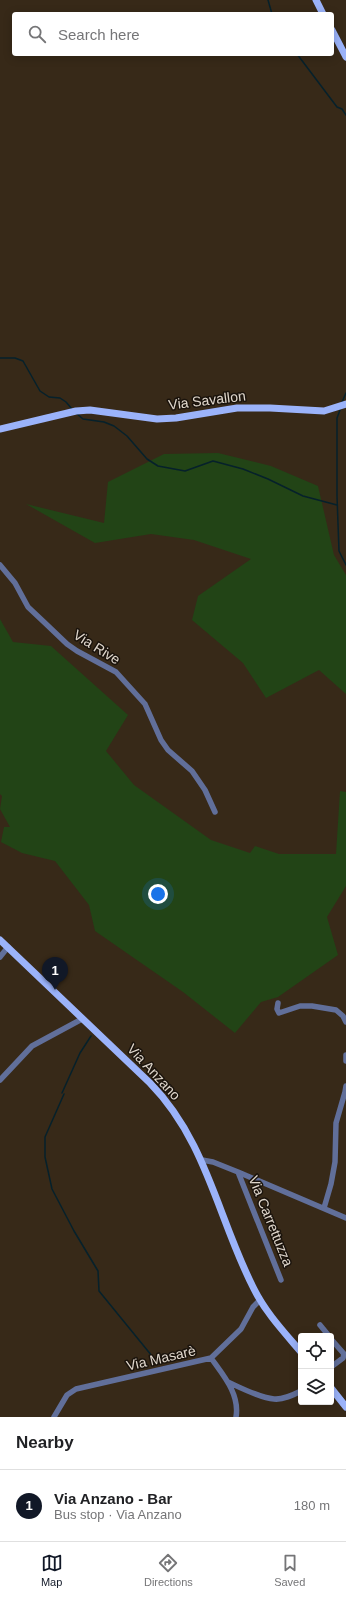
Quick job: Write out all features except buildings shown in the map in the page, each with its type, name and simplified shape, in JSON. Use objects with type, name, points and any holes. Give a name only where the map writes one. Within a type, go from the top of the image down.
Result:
[{"type":"main road","points":[[316,0],[322,12]]},
{"type":"main road","points":[[334,34],[346,57]]},
{"type":"main road","name":"Via Savallon","points":[[0,429],[74,412],[100,411],[157,419],[176,418],[237,408],[270,408],[317,411],[330,410],[346,404]]},
{"type":"main road","name":"Via Anzano","points":[[0,940],[160,1094],[187,1131],[202,1160],[246,1272],[260,1300],[277,1324],[298,1348]]},
{"type":"main road","points":[[334,1392],[346,1407]]},
{"type":"street","name":"Via Rive","points":[[0,566],[12,579],[28,607],[67,644],[116,672],[145,704],[161,740],[168,750],[192,771],[205,790],[215,812]]},
{"type":"street","points":[[0,956],[8,947]]},
{"type":"street","points":[[278,1003],[277,1009],[279,1013],[300,1006],[312,1006],[336,1010],[343,1016],[346,1022]]},
{"type":"street","points":[[0,1080],[32,1046],[82,1019]]},
{"type":"street","points":[[346,1055],[346,1061]]},
{"type":"street","points":[[324,1208],[331,1184],[335,1162],[336,1123],[346,1086]]},
{"type":"street","name":"Via Carrettuzza","points":[[202,1160],[213,1162],[238,1172],[346,1218]]},
{"type":"street","name":"Via Carrettuzza","points":[[238,1172],[281,1280]]},
{"type":"street","name":"Via Masarè","points":[[54,1417],[57,1409],[67,1395],[76,1389],[211,1358],[241,1329],[253,1307],[260,1300]]},
{"type":"street","points":[[320,1325],[327,1333]]},
{"type":"street","points":[[334,1342],[344,1354],[343,1358],[334,1365]]},
{"type":"street","points":[[211,1358],[228,1382],[234,1396],[236,1417]]},
{"type":"street","points":[[228,1382],[274,1400],[298,1392]]},
{"type":"green space","points":[[218,453],[271,466],[318,486],[334,555],[346,575],[346,694],[319,670],[266,698],[243,663],[192,620],[198,596],[251,559],[194,540],[151,534],[95,543],[26,504],[104,523],[108,482],[164,454]]},
{"type":"green space","points":[[0,619],[13,642],[51,646],[128,715],[106,751],[134,785],[211,840],[250,853],[255,846],[279,854],[336,854],[340,791],[346,792],[346,886],[327,917],[338,955],[278,997],[261,1002],[235,1033],[183,992],[95,931],[89,905],[55,861],[22,853],[1,842],[4,827],[10,827],[0,809],[2,796],[0,794]]},
{"type":"waterway","points":[[268,0],[271,12]]},
{"type":"waterway","points":[[299,56],[337,107],[342,109],[346,115]]},
{"type":"waterway","points":[[0,358],[15,358],[23,361],[40,391],[49,397],[60,398],[72,409]]},
{"type":"waterway","points":[[342,402],[346,393]]},
{"type":"waterway","points":[[340,410],[337,418],[339,551],[346,565]]},
{"type":"waterway","points":[[76,413],[83,419],[104,422],[114,426],[127,436],[147,459],[158,466],[185,471],[213,461],[243,469],[303,496],[337,505]]},
{"type":"waterway","points":[[62,1093],[80,1053],[91,1036]]},
{"type":"waterway","points":[[64,1094],[45,1137],[45,1157],[52,1189],[74,1231],[98,1271],[99,1291],[152,1356]]},
{"type":"place","name":"Via Anzano - Bar","points":[[55,990]]}]
